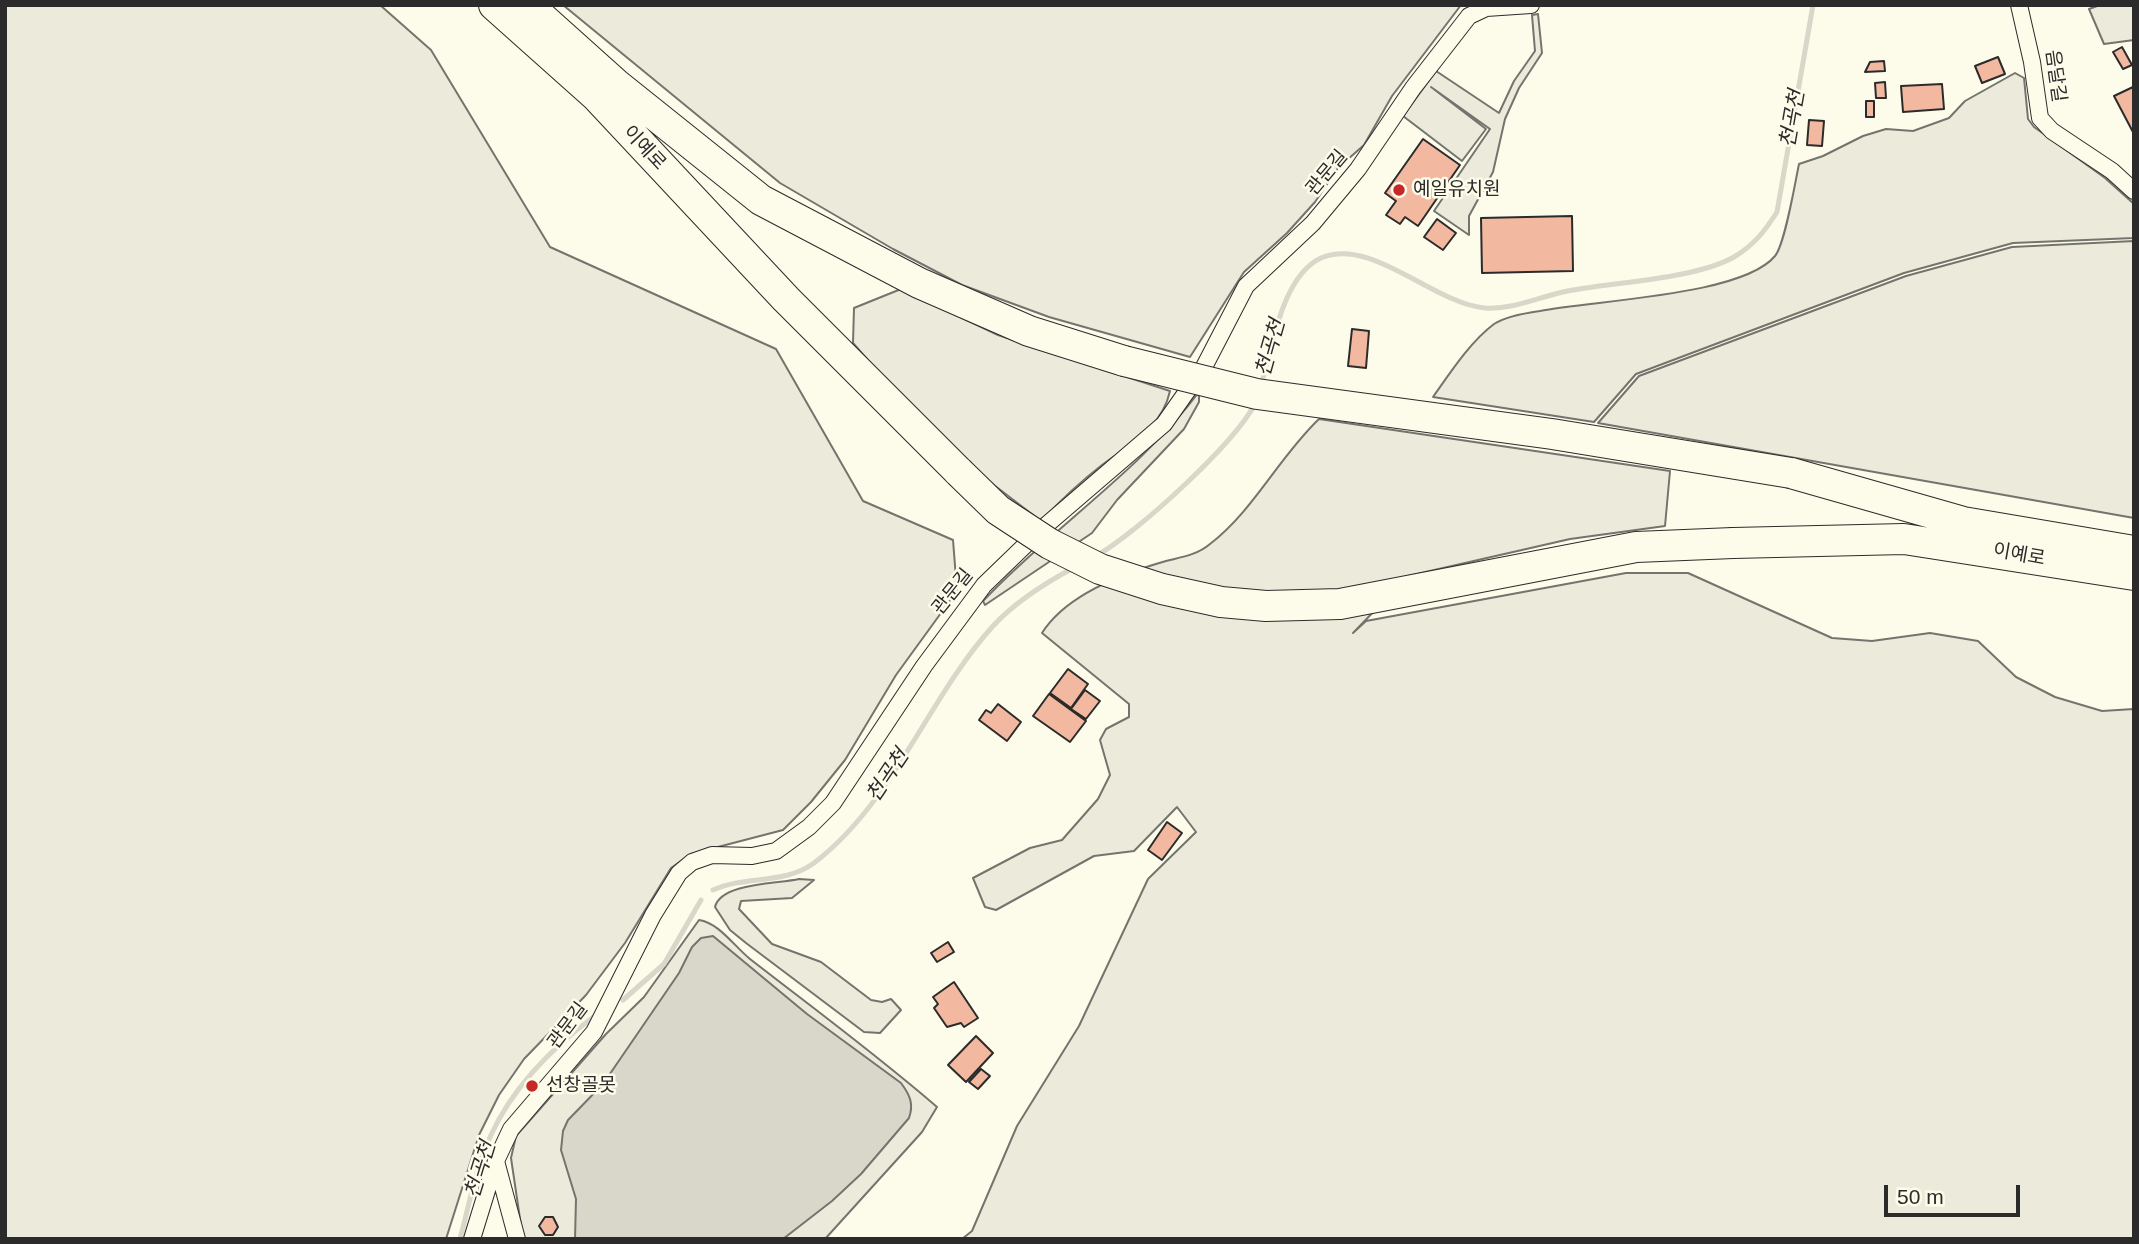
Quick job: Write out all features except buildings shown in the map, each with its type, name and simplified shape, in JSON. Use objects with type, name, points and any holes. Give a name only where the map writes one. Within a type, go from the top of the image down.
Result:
[{"type":"highway","name":"이예로","points":[[494,5],[596,96],[786,299],[998,510],[1050,544],[1100,569],[1198,597],[1266,606],[1340,604],[1636,547],[1733,543],[1904,539],[2134,575]]},
{"type":"highway","name":"이예로","points":[[528,5],[616,83],[761,200],[919,283],[1029,331],[1124,361],[1257,394],[1552,434],[1791,473],[1963,522],[2134,551]]},
{"type":"street","name":"관문길","points":[[472,1239],[496,1161],[524,1111],[594,1032],[653,915],[679,873],[692,862],[712,855],[752,856],[776,851],[810,827],[833,803],[944,637],[984,584],[1044,527],[1164,424],[1204,367],[1246,286],[1313,223],[1358,169],[1413,88],[1469,16],[1486,8],[1531,5]]},
{"type":"street","name":"음달길","points":[[2020,5],[2040,118],[2052,131],[2112,171],[2134,191]]},
{"type":"street","points":[[496,1161],[517,1239]]},
{"type":"shaded area","points":[[5,5],[380,5],[431,50],[550,247],[776,349],[863,501],[953,540],[957,591],[896,675],[845,760],[811,802],[783,830],[691,854],[671,868],[625,943],[586,995],[524,1059],[499,1095],[479,1135],[446,1239],[5,1239]]},
{"type":"shaded area","points":[[563,5],[1461,5],[1392,96],[1364,145],[1338,168],[1315,202],[1287,233],[1244,272],[1190,357],[1049,317],[962,285],[893,249],[780,183]]},
{"type":"shaded area","points":[[2100,5],[2134,5],[2134,40],[2104,44],[2089,9]]},
{"type":"shaded area","points":[[1538,14],[1542,53],[1519,88],[1505,119],[1493,172],[1469,216],[1469,235],[1434,211],[1490,129],[1431,87],[1486,129],[1462,161],[1403,116],[1436,71],[1499,113],[1514,81],[1535,51],[1532,15]]},
{"type":"shaded area","points":[[2015,73],[2024,78],[2028,119],[2034,127],[2105,178],[2134,204],[2134,238],[2013,243],[1904,273],[1636,374],[1594,422],[1433,397],[1477,340],[1494,324],[1504,319],[1564,307],[1700,288],[1732,280],[1758,269],[1775,256],[1779,249],[1799,164],[1823,156],[1863,136],[1886,129],[1913,131],[1949,118],[1965,101]]},
{"type":"shaded area","points":[[2134,241],[2134,518],[1598,423],[1639,376],[1906,276],[2012,247]]},
{"type":"shaded area","points":[[901,289],[998,335],[1170,391],[1166,404],[1143,434],[1086,478],[1041,521],[969,466],[920,420],[853,343],[854,308]]},
{"type":"shaded area","points":[[1199,392],[1199,402],[1184,429],[1117,500],[1092,533],[985,605],[983,601],[1010,574],[1150,448]]},
{"type":"shaded area","points":[[1319,419],[1670,471],[1665,526],[1570,539],[1408,576],[1353,633],[1366,621],[1626,573],[1688,573],[1832,638],[1872,641],[1930,633],[1978,641],[2016,677],[2055,697],[2102,711],[2134,709],[2134,1239],[962,1239],[972,1231],[1017,1126],[1079,1026],[1148,879],[1196,832],[1177,807],[1134,851],[1094,856],[996,910],[985,907],[973,878],[1030,848],[1062,840],[1098,799],[1110,775],[1100,740],[1106,729],[1129,717],[1129,704],[1042,633],[1052,619],[1066,607],[1097,587],[1132,572],[1205,548],[1240,515]]},
{"type":"shaded area","points":[[799,879],[814,880],[792,898],[741,901],[739,909],[772,944],[821,962],[871,1000],[882,1002],[891,999],[901,1010],[880,1033],[864,1032],[746,943],[730,930],[715,907],[719,899],[738,889]]},
{"type":"shaded area","name":"선창골못","points":[[699,920],[720,930],[750,959],[937,1107],[922,1132],[825,1239],[523,1239],[511,1158],[516,1136],[606,1034],[644,997]]},
{"type":"shaded area","name":"선창골못","points":[[713,936],[807,1014],[901,1083],[910,1100],[909,1118],[861,1174],[832,1201],[783,1239],[575,1239],[576,1199],[561,1150],[563,1131],[568,1120],[603,1084],[679,973],[692,947],[701,938]]},
{"type":"waterway","name":"천곡천","points":[[1261,385],[1280,314],[1288,296],[1308,267],[1321,258],[1340,254],[1361,256],[1403,273],[1465,304],[1495,308],[1563,292],[1674,276],[1717,265],[1734,257],[1759,237],[1777,212],[1813,5]]},
{"type":"waterway","name":"천곡천","points":[[1096,556],[1114,545],[1183,487],[1227,442],[1255,404]]},
{"type":"waterway","name":"천곡천","points":[[713,890],[726,885],[790,874],[814,863],[842,838],[866,810],[948,685],[993,626],[1032,593],[1075,567]]},
{"type":"waterway","name":"천곡천","points":[[623,1000],[664,964],[701,900]]},
{"type":"waterway","name":"천곡천","points":[[460,1239],[481,1160],[500,1117],[523,1084],[550,1054],[596,1015]]},
{"type":"place","name":"예일유치원","points":[[1399,190]]},
{"type":"place","name":"선창골못","points":[[532,1086]]}]
